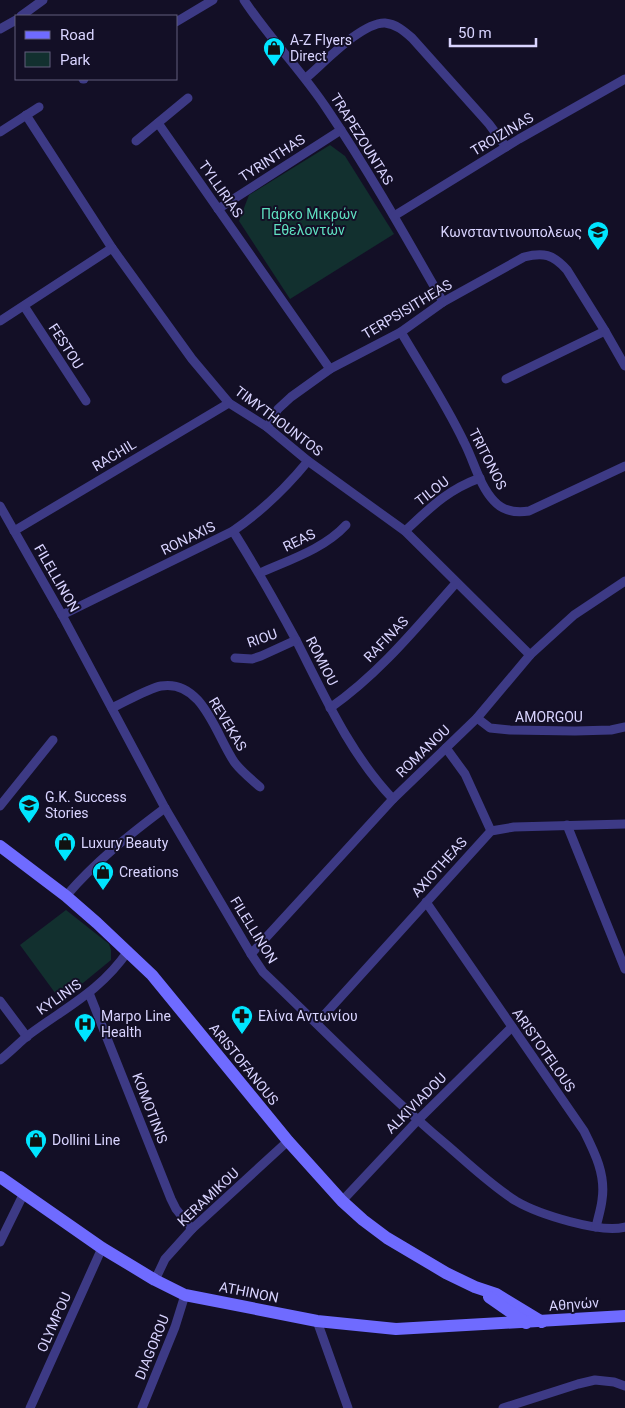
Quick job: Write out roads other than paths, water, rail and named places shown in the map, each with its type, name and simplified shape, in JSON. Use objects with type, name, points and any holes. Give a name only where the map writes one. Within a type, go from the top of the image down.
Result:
[{"type":"street","points":[[22,15],[43,0]]},
{"type":"street","points":[[178,21],[213,0]]},
{"type":"street","name":"TRAPEZOUNTAS","points":[[244,0],[306,78],[341,130],[394,216],[443,302]]},
{"type":"street","points":[[0,28],[13,22]]},
{"type":"street","points":[[306,78],[359,32],[373,24],[386,23],[399,28],[412,38],[490,124],[506,147]]},
{"type":"street","name":"TROIZINAS","points":[[394,216],[506,147],[625,79]]},
{"type":"street","points":[[136,141],[188,98]]},
{"type":"street","points":[[0,132],[39,107]]},
{"type":"street","name":"TIMYTHOUNTOS","points":[[26,115],[112,248],[192,359],[229,403],[267,427],[308,461],[405,531],[530,655]]},
{"type":"street","name":"TYLLIRIAS","points":[[158,123],[330,369]]},
{"type":"street","name":"TYRINTHAS","points":[[218,209],[341,130]]},
{"type":"street","points":[[0,321],[112,248]]},
{"type":"street","name":"TERPSISITHEAS","points":[[267,427],[278,409],[291,397],[330,369],[401,332],[443,302],[524,257],[543,254],[559,262],[567,270],[605,330]]},
{"type":"street","name":"FESTOU","points":[[24,306],[86,401]]},
{"type":"street","points":[[506,380],[605,330],[625,366]]},
{"type":"street","name":"TRITONOS","points":[[401,332],[464,442],[489,496],[500,506],[520,512],[539,507],[625,466]]},
{"type":"street","name":"RACHIL","points":[[14,531],[229,403]]},
{"type":"street","name":"RONAXIS","points":[[62,615],[233,531],[274,500],[308,461]]},
{"type":"street","name":"TILOU","points":[[405,531],[445,495],[463,484],[480,478]]},
{"type":"street","name":"FILELLINON","points":[[0,506],[62,615],[164,808],[263,972],[417,1120],[474,1169],[516,1201],[558,1218],[596,1227],[625,1227]]},
{"type":"street","name":"REAS","points":[[260,573],[318,546],[337,534],[346,525]]},
{"type":"street","name":"ROMIOU","points":[[233,531],[260,573],[330,708],[372,776],[393,799]]},
{"type":"street","name":"ROMANOU","points":[[251,954],[393,799],[477,718],[530,655],[574,615],[625,581]]},
{"type":"street","name":"RAFINAS","points":[[330,708],[348,696],[396,650],[456,583]]},
{"type":"street","name":"RIOU","points":[[236,658],[252,659],[296,640]]},
{"type":"street","name":"REVEKAS","points":[[112,708],[159,686],[173,685],[183,688],[193,695],[204,707],[235,762],[260,786]]},
{"type":"street","name":"AMORGOU","points":[[477,718],[490,728],[510,730],[584,731],[610,730],[625,727]]},
{"type":"street","points":[[0,806],[53,740]]},
{"type":"street","points":[[446,748],[465,774],[491,831],[514,826],[625,824]]},
{"type":"street","points":[[66,896],[83,877],[119,844],[164,808]]},
{"type":"street","points":[[567,825],[620,945],[625,969]]},
{"type":"street","name":"AXIOTHEAS","points":[[317,1023],[491,831]]},
{"type":"street","name":"ARISTOFANOUS","points":[[0,846],[66,896],[128,951],[167,992],[288,1141],[342,1201],[387,1238],[446,1273],[512,1302],[542,1322]]},
{"type":"street","name":"ARISTOTELOUS","points":[[426,902],[584,1131],[602,1172],[602,1198],[596,1227]]},
{"type":"street","name":"KYLINIS","points":[[0,1060],[27,1037],[89,993],[114,971],[128,951]]},
{"type":"street","name":"KOMOTINIS","points":[[89,993],[171,1199],[176,1209],[192,1229]]},
{"type":"street","points":[[0,1001],[27,1037]]},
{"type":"street","name":"ALKIVIADOU","points":[[342,1201],[417,1120],[512,1027]]},
{"type":"street","name":"KERAMIKOU","points":[[154,1280],[165,1259],[192,1229],[288,1141]]},
{"type":"street","name":"ATHINON","points":[[0,1177],[102,1248],[154,1280],[186,1295],[318,1321],[396,1329],[526,1323]]},
{"type":"street","points":[[0,1242],[24,1193]]},
{"type":"street","name":"OLYMPOU","points":[[30,1408],[102,1248]]},
{"type":"street","name":"ARISTOFANOUS","points":[[475,1286],[526,1323]]},
{"type":"street","name":"DIAGOROU","points":[[142,1408],[176,1327],[186,1295]]},
{"type":"street","name":"Αθηνών","points":[[526,1323],[625,1316]]},
{"type":"street","points":[[318,1321],[345,1407]]},
{"type":"street","points":[[503,1408],[595,1380],[614,1382],[625,1386]]},
{"type":"place","name":"A-Z Flyers Direct","points":[[274,67]]},
{"type":"place","name":"Κωνσταντινουπολεως","points":[[598,251]]},
{"type":"place","name":"G.K. Success Stories","points":[[29,824]]},
{"type":"place","name":"Luxury Beauty","points":[[65,862]]},
{"type":"place","name":"Creations","points":[[103,891]]},
{"type":"place","name":"Ελίνα Αντωνίου","points":[[242,1035]]},
{"type":"place","name":"Marpo Line Health","points":[[85,1043]]},
{"type":"place","name":"Dollini Line","points":[[36,1159]]},
{"type":"park label","name":"Πάρκο Μικρών Εθελοντών","points":[[309,222]]}]
